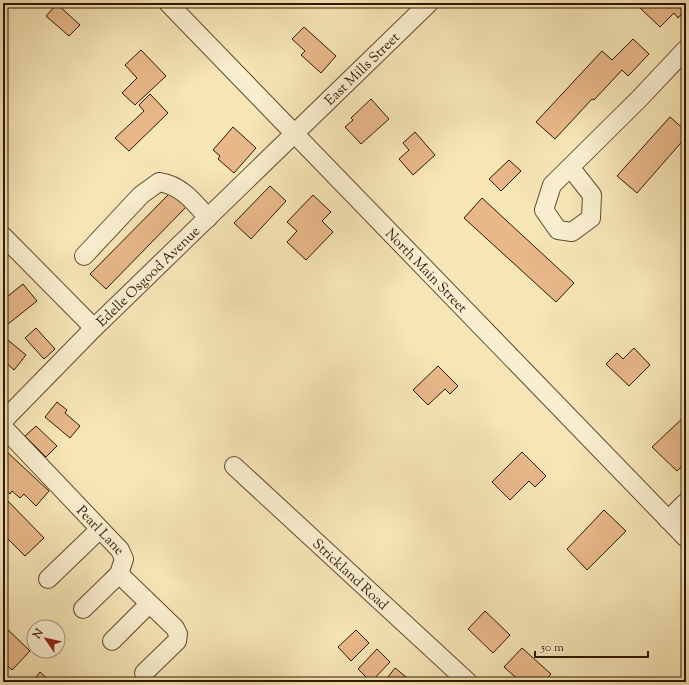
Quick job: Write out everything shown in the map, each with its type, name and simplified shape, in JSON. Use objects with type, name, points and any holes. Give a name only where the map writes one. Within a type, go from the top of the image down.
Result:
[{"type":"street","name":"North Main Street","points":[[168,3],[686,538]]},
{"type":"street","name":"East Mills Street","points":[[295,133],[429,3]]},
{"type":"street","points":[[570,166],[639,99],[686,49]]},
{"type":"street","name":"Edelle Osgood Avenue","points":[[3,421],[94,328],[295,133]]},
{"type":"street","points":[[84,256],[141,195],[160,182],[168,183],[177,187],[191,199],[208,218]]},
{"type":"street","points":[[3,236],[94,328]]},
{"type":"street","name":"Pearl Lane","points":[[3,427],[120,550],[124,559],[119,574],[175,628],[178,637],[173,645],[144,673]]},
{"type":"street","name":"Strickland Road","points":[[234,466],[468,682]]},
{"type":"street","points":[[668,520],[686,502]]},
{"type":"street","points":[[48,579],[100,529]]},
{"type":"street","points":[[83,609],[119,574]]},
{"type":"street","points":[[112,641],[149,604]]},
{"type":"building","points":[[640,3],[686,3],[686,9],[678,18],[674,13],[660,27],[637,5]]},
{"type":"building","points":[[57,4],[80,25],[69,36],[46,16]]},
{"type":"building","points":[[304,27],[336,56],[321,73],[301,55],[305,51],[292,39]]},
{"type":"building","points":[[633,39],[649,54],[628,76],[622,70],[594,100],[592,99],[555,139],[536,122],[602,51],[612,60]]},
{"type":"building","points":[[141,50],[166,76],[135,105],[122,93],[137,78],[125,65]]},
{"type":"building","points":[[150,94],[168,113],[129,151],[115,138],[144,111],[139,105]]},
{"type":"building","points":[[371,99],[389,119],[361,144],[345,127],[353,120],[351,118]]},
{"type":"building","points":[[670,117],[686,131],[686,137],[637,193],[617,176]]},
{"type":"building","points":[[233,127],[256,148],[234,173],[218,159],[220,156],[213,150]]},
{"type":"building","points":[[415,132],[435,155],[413,175],[399,159],[409,150],[403,143]]},
{"type":"building","points":[[509,160],[521,171],[501,191],[489,179]]},
{"type":"building","points":[[270,186],[286,201],[251,239],[234,223]]},
{"type":"building","points":[[172,191],[187,206],[106,289],[90,274]]},
{"type":"building","points":[[313,195],[331,212],[322,221],[333,232],[306,260],[287,242],[297,231],[287,222]]},
{"type":"building","points":[[482,198],[574,283],[556,302],[464,218]]},
{"type":"building","points":[[23,284],[37,301],[8,324],[3,317],[3,300]]},
{"type":"building","points":[[36,328],[55,349],[44,359],[25,338]]},
{"type":"building","points":[[3,336],[26,355],[14,370],[3,360]]},
{"type":"building","points":[[634,348],[650,365],[629,386],[606,364],[617,353],[623,359]]},
{"type":"building","points":[[438,366],[458,386],[450,394],[445,389],[428,405],[413,390]]},
{"type":"building","points":[[57,402],[67,410],[65,413],[80,426],[70,438],[45,417]]},
{"type":"building","points":[[686,415],[686,462],[677,471],[652,447]]},
{"type":"building","points":[[36,426],[57,446],[46,457],[25,436]]},
{"type":"building","points":[[7,452],[49,491],[36,506],[24,494],[20,498],[12,491],[10,494],[3,488],[3,456]]},
{"type":"building","points":[[522,452],[546,476],[535,487],[529,481],[510,500],[492,482]]},
{"type":"building","points":[[3,496],[44,538],[25,556],[3,534]]},
{"type":"building","points":[[604,510],[626,531],[587,570],[567,549]]},
{"type":"building","points":[[485,611],[510,635],[493,653],[468,629]]},
{"type":"building","points":[[3,625],[26,647],[26,655],[12,670],[3,662]]},
{"type":"building","points":[[356,630],[369,643],[351,661],[338,647]]},
{"type":"building","points":[[522,648],[551,674],[544,682],[521,682],[504,667]]},
{"type":"building","points":[[377,649],[390,662],[371,682],[358,669]]},
{"type":"building","points":[[395,668],[411,681],[411,682],[384,682]]},
{"type":"building","points":[[40,672],[51,682],[32,682]]}]
